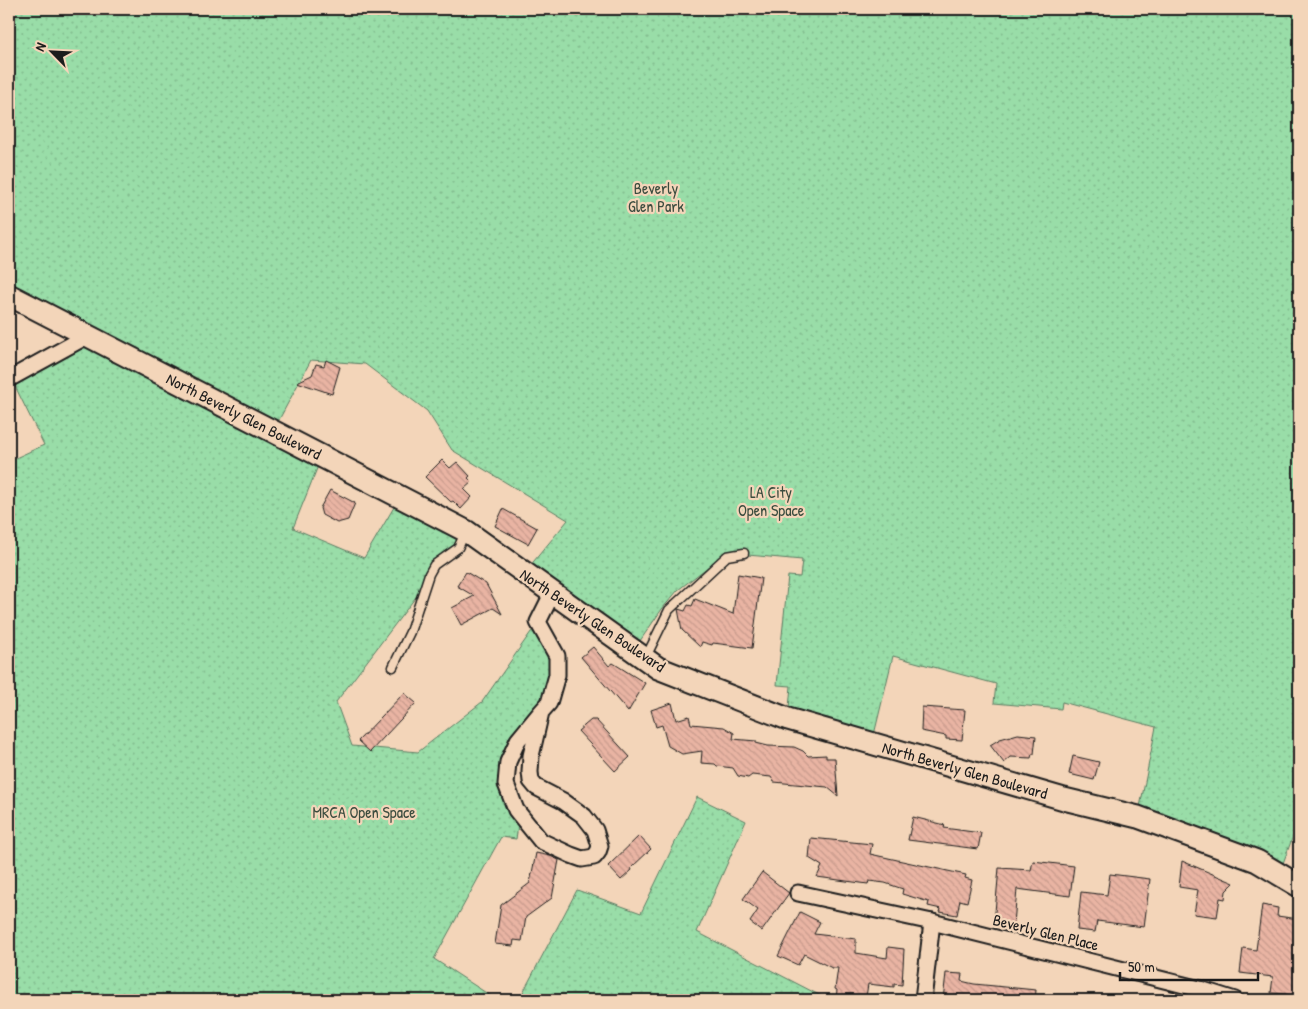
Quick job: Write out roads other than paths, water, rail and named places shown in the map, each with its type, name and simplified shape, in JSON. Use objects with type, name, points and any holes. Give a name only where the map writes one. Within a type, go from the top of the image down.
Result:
[{"type":"main road","name":"North Beverly Glen Boulevard","points":[[9,295],[466,531],[658,668],[788,719],[1064,799],[1138,817],[1256,861],[1299,886]]},
{"type":"street","points":[[9,379],[89,335]]},
{"type":"street","points":[[541,712],[531,756],[530,772],[532,781],[536,787],[563,801],[584,816],[595,830],[600,846],[594,857],[582,859],[570,856],[541,841],[516,810],[506,784],[508,762],[518,740],[549,702],[557,675],[557,656],[538,622],[552,594]]},
{"type":"street","name":"Beverly Glen Place","points":[[798,893],[932,922],[1200,989],[1234,1000]]},
{"type":"street","points":[[923,1000],[932,922]]},
{"type":"lane","points":[[393,667],[410,632],[434,564],[458,548],[466,531]]},
{"type":"lane","points":[[645,659],[669,610],[727,556],[744,553]]},
{"type":"park label","name":"Beverly Glen Park","points":[[656,197]]},
{"type":"park label","name":"LA City Open Space","points":[[771,501]]},
{"type":"park label","name":"MRCA Open Space","points":[[364,812]]}]
